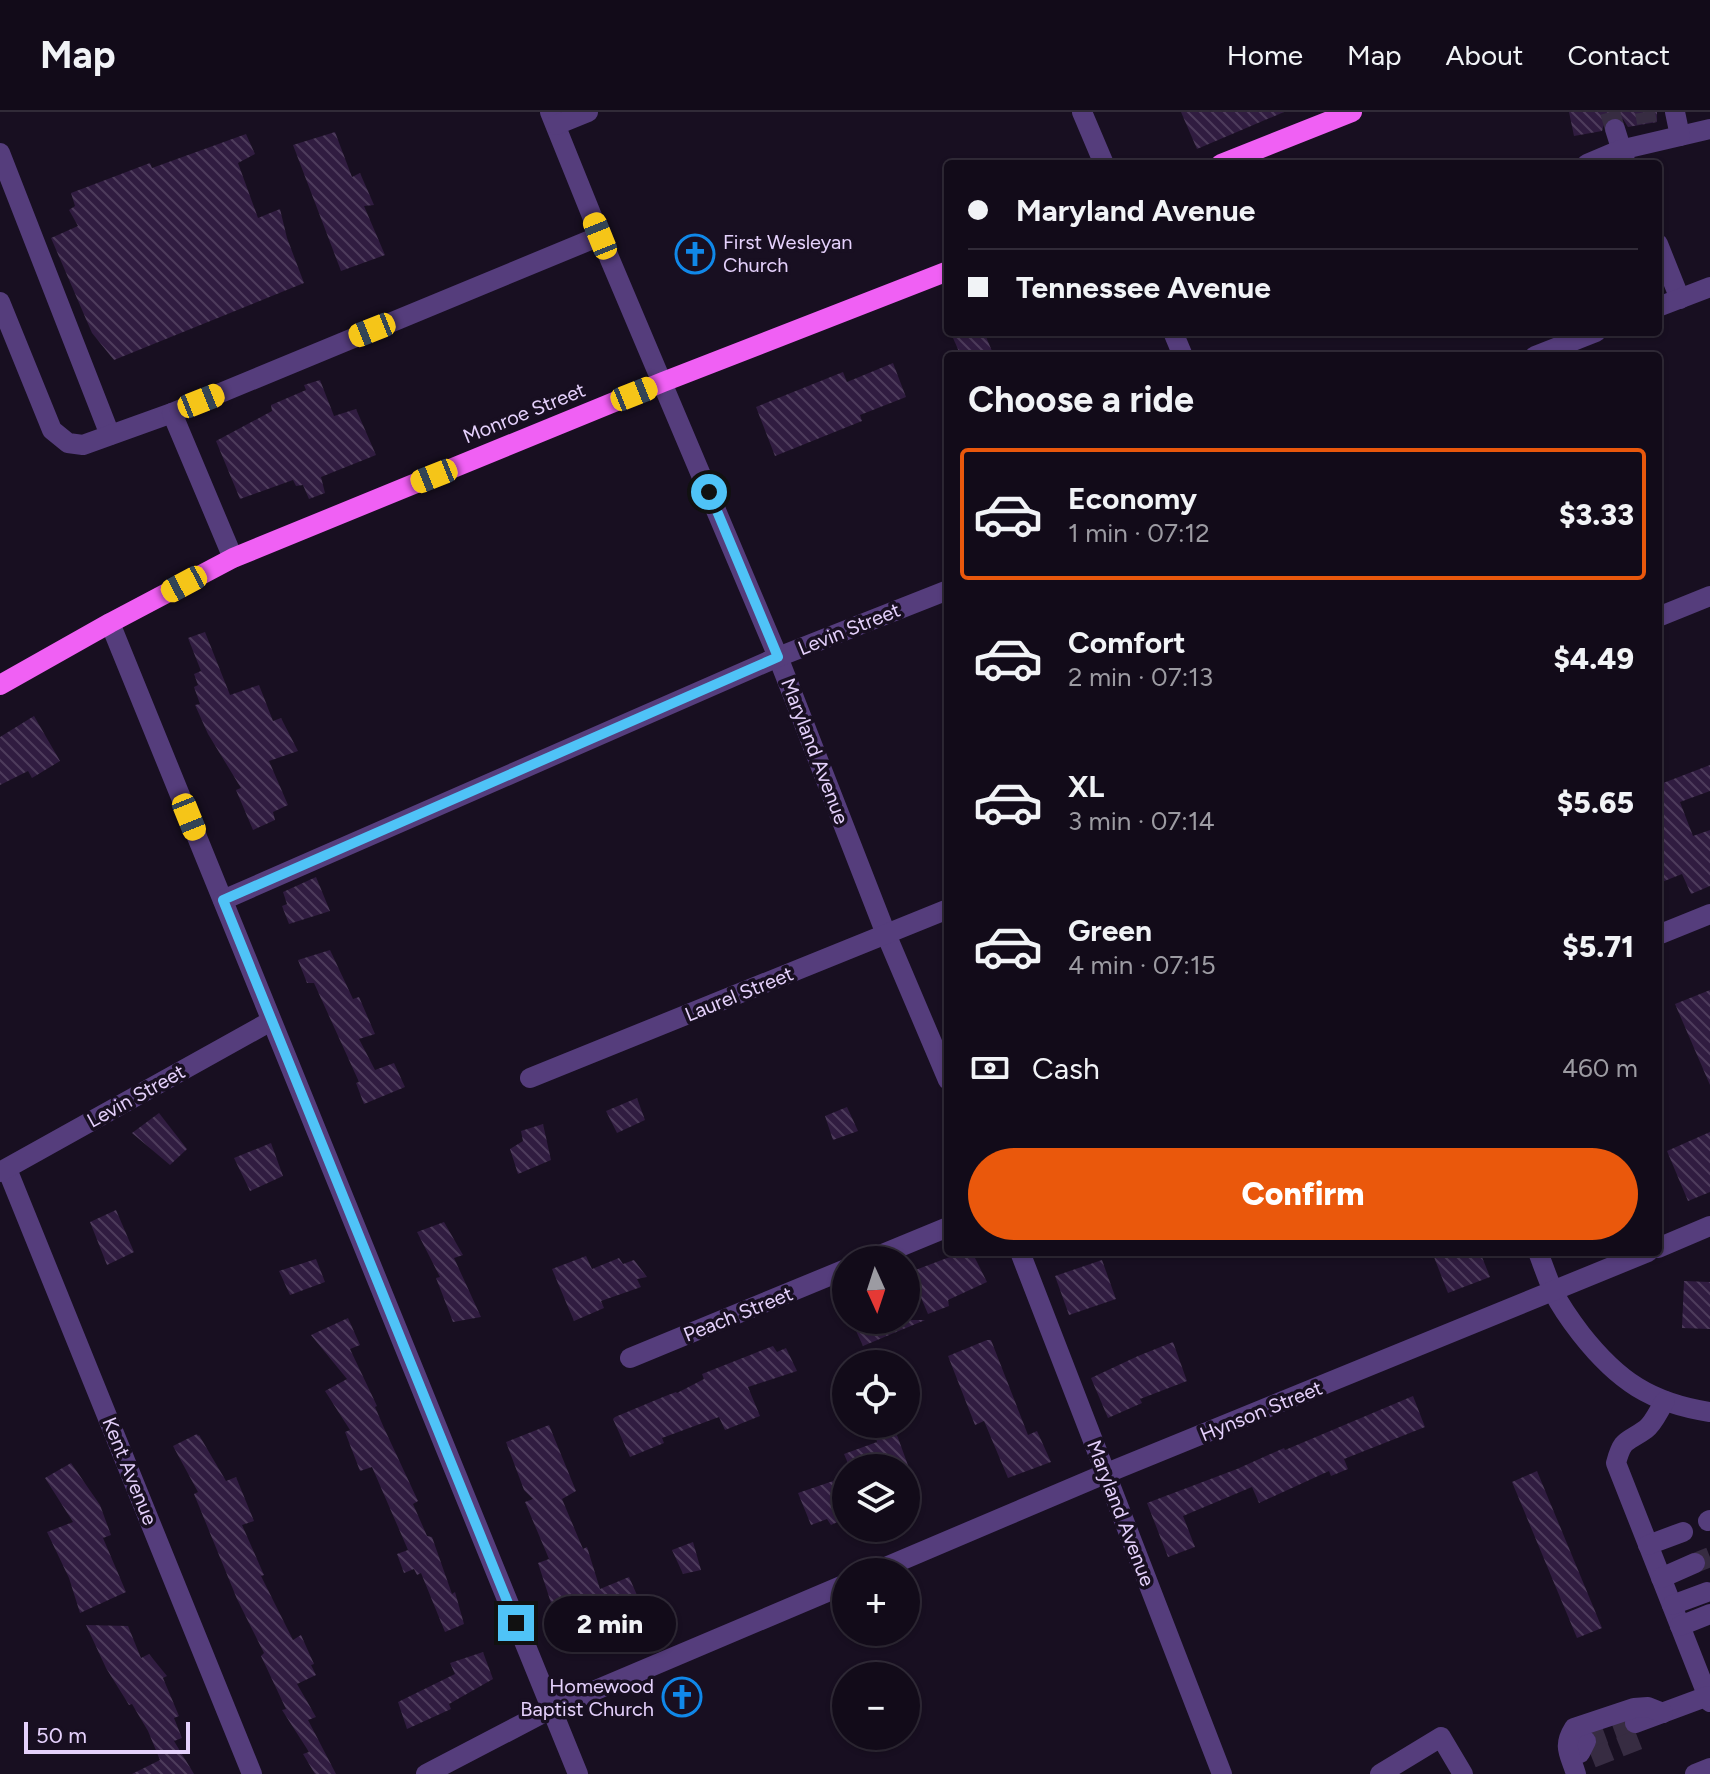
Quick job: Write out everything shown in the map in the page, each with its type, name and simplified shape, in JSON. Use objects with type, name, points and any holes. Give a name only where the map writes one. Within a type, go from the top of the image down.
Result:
[{"type":"main road","points":[[1231,160],[1352,112]]},
{"type":"main road","name":"Monroe Street","points":[[0,685],[233,558],[663,382],[944,273]]},
{"type":"street","points":[[553,119],[588,112]]},
{"type":"street","points":[[1082,112],[1102,160]]},
{"type":"street","points":[[1675,112],[1680,136]]},
{"type":"street","name":"Maryland Avenue","points":[[553,119],[778,657],[886,934],[944,1071]]},
{"type":"street","points":[[1615,129],[1623,157],[1649,133],[1680,136],[1710,129]]},
{"type":"street","points":[[0,153],[110,435]]},
{"type":"street","points":[[0,302],[52,430],[68,443],[83,445],[172,413],[600,236]]},
{"type":"street","points":[[1662,254],[1680,299]]},
{"type":"street","points":[[1662,306],[1710,287]]},
{"type":"street","points":[[1545,352],[1586,336]]},
{"type":"street","points":[[172,413],[233,558]]},
{"type":"street","name":"Levin Street","points":[[223,900],[778,657],[944,592]]},
{"type":"street","points":[[1662,615],[1710,596]]},
{"type":"street","points":[[110,623],[578,1774]]},
{"type":"street","name":"Laurel Street","points":[[530,1078],[944,911]]},
{"type":"street","points":[[1662,933],[1710,914]]},
{"type":"street","name":"Levin Street","points":[[3,1170],[271,1021]]},
{"type":"street","name":"Kent Avenue","points":[[3,1170],[252,1774]]},
{"type":"street","points":[[1662,1246],[1710,1226]]},
{"type":"street","points":[[902,1246],[944,1229]]},
{"type":"street","name":"Maryland Avenue","points":[[1022,1256],[1222,1774]]},
{"type":"street","points":[[1540,1256],[1568,1317],[1606,1364],[1633,1385],[1665,1401],[1710,1412]]},
{"type":"street","name":"Hynson Street","points":[[907,1558],[1639,1256]]},
{"type":"street","name":"Peach Street","points":[[630,1358],[832,1275]]},
{"type":"street","points":[[1637,1731],[1663,1713],[1709,1699],[1616,1463],[1620,1447],[1648,1428],[1665,1401]]},
{"type":"street","points":[[1648,1545],[1683,1532]]},
{"type":"street","points":[[1661,1578],[1695,1563]]},
{"type":"street","points":[[426,1774],[551,1709],[832,1590]]},
{"type":"street","points":[[1672,1605],[1707,1592]]},
{"type":"street","points":[[1680,1626],[1710,1614]]},
{"type":"street","points":[[1581,1756],[1566,1748],[1567,1738],[1574,1728],[1634,1708],[1648,1707],[1663,1713]]},
{"type":"street","points":[[1380,1774],[1441,1737],[1463,1774]]},
{"type":"street","points":[[1695,1774],[1710,1768]]},
{"type":"building","points":[[1181,112],[1284,112],[1197,149]]},
{"type":"building","points":[[1569,112],[1657,112],[1657,122],[1628,127],[1623,119],[1612,116],[1605,121],[1602,131],[1574,136]]},
{"type":"building","points":[[335,132],[352,177],[360,173],[374,205],[364,206],[385,255],[341,271],[293,145]]},
{"type":"building","points":[[246,134],[255,154],[238,163],[258,218],[280,209],[304,283],[114,360],[92,333],[51,238],[78,226],[69,210],[75,206],[71,193],[150,163],[152,168]]},
{"type":"building","points":[[986,336],[992,352],[959,352],[953,338]]},
{"type":"building","points":[[893,363],[906,397],[860,415],[862,421],[775,456],[756,407],[843,372],[847,382]]},
{"type":"building","points":[[320,380],[334,416],[356,409],[376,455],[321,477],[325,493],[309,499],[303,485],[296,486],[293,480],[240,499],[216,441],[272,411],[271,405],[306,390],[304,385]]},
{"type":"building","points":[[205,632],[230,695],[259,685],[273,721],[281,718],[298,751],[269,761],[288,805],[273,812],[275,820],[253,830],[236,790],[241,788],[208,734],[195,705],[200,704],[194,687],[198,685],[194,674],[201,671],[188,638]]},
{"type":"building","points":[[34,716],[60,761],[32,778],[28,771],[0,785],[0,737]]},
{"type":"building","points":[[1710,765],[1710,791],[1680,802],[1693,836],[1710,830],[1710,886],[1691,894],[1682,874],[1662,882],[1662,783]]},
{"type":"building","points":[[316,877],[330,911],[289,924],[282,906],[287,904],[283,892]]},
{"type":"building","points":[[330,950],[353,999],[359,997],[375,1034],[359,1039],[375,1070],[394,1063],[405,1087],[364,1104],[356,1083],[359,1082],[314,983],[307,983],[298,960]]},
{"type":"building","points":[[1710,990],[1710,1085],[1675,1004]]},
{"type":"building","points":[[637,1098],[645,1120],[617,1133],[606,1111]]},
{"type":"building","points":[[847,1107],[858,1131],[833,1140],[825,1116]]},
{"type":"building","points":[[159,1113],[187,1149],[170,1165],[132,1133]]},
{"type":"building","points":[[543,1124],[551,1160],[518,1174],[510,1149],[523,1141],[521,1131]]},
{"type":"building","points":[[1710,1132],[1710,1192],[1688,1201],[1667,1151]]},
{"type":"building","points":[[271,1143],[283,1176],[250,1191],[234,1158]]},
{"type":"building","points":[[116,1210],[134,1252],[107,1265],[90,1222]]},
{"type":"building","points":[[444,1222],[463,1255],[454,1258],[481,1317],[453,1322],[436,1278],[440,1277],[417,1232]]},
{"type":"building","points":[[586,1256],[592,1269],[619,1258],[623,1264],[634,1260],[647,1277],[637,1279],[641,1287],[601,1301],[604,1308],[574,1321],[552,1269]]},
{"type":"building","points":[[952,1256],[974,1256],[987,1282],[948,1300],[949,1306],[928,1314],[920,1295],[920,1268]]},
{"type":"building","points":[[1434,1256],[1482,1256],[1490,1277],[1448,1293]]},
{"type":"building","points":[[316,1259],[325,1282],[290,1295],[279,1271]]},
{"type":"building","points":[[1102,1260],[1116,1299],[1069,1315],[1055,1276]]},
{"type":"building","points":[[1684,1281],[1710,1282],[1710,1329],[1682,1328]]},
{"type":"building","points":[[348,1318],[360,1345],[350,1349],[418,1501],[413,1504],[427,1536],[432,1537],[452,1594],[455,1592],[464,1624],[445,1632],[421,1573],[417,1575],[414,1569],[404,1573],[397,1554],[408,1550],[372,1467],[360,1471],[345,1432],[350,1430],[325,1391],[347,1379],[311,1335]]},
{"type":"building","points":[[857,1334],[892,1334],[863,1346]]},
{"type":"building","points":[[991,1340],[1028,1435],[1037,1431],[1051,1462],[1008,1478],[984,1421],[975,1425],[948,1356]]},
{"type":"building","points":[[1173,1342],[1187,1381],[1140,1399],[1142,1403],[1108,1418],[1091,1378]]},
{"type":"building","points":[[773,1346],[777,1352],[786,1348],[797,1371],[748,1387],[760,1416],[725,1430],[719,1417],[662,1438],[664,1443],[630,1457],[613,1419],[615,1417],[677,1393],[704,1379],[702,1374]]},
{"type":"building","points":[[1413,1396],[1425,1427],[1344,1459],[1348,1469],[1331,1476],[1329,1471],[1259,1503],[1252,1487],[1183,1516],[1195,1547],[1168,1557],[1147,1503]]},
{"type":"building","points":[[549,1425],[576,1491],[562,1499],[583,1549],[587,1547],[600,1589],[629,1577],[648,1620],[612,1640],[610,1636],[599,1639],[575,1595],[551,1603],[538,1563],[549,1559],[525,1502],[533,1499],[524,1490],[506,1442]]},
{"type":"building","points":[[197,1434],[226,1481],[236,1477],[254,1521],[242,1525],[264,1575],[261,1576],[293,1640],[301,1635],[314,1664],[311,1665],[316,1675],[297,1684],[316,1717],[308,1720],[336,1774],[315,1774],[303,1754],[309,1752],[282,1710],[286,1709],[261,1656],[264,1653],[237,1599],[194,1494],[198,1492],[173,1446]]},
{"type":"building","points":[[876,1438],[898,1438],[904,1454],[844,1454],[877,1442]]},
{"type":"building","points":[[71,1463],[100,1505],[111,1535],[103,1538],[126,1592],[80,1613],[69,1578],[47,1532],[73,1522],[45,1478]]},
{"type":"building","points":[[1537,1471],[1602,1628],[1577,1638],[1512,1482]]},
{"type":"building","points":[[832,1481],[832,1525],[827,1519],[811,1525],[798,1493]]},
{"type":"building","points":[[693,1542],[701,1570],[683,1574],[672,1550]]},
{"type":"building","points":[[86,1625],[128,1626],[141,1658],[149,1654],[167,1676],[163,1678],[179,1716],[174,1718],[182,1738],[174,1741],[194,1774],[132,1774],[160,1760],[148,1731],[106,1668]]},
{"type":"building","points":[[483,1652],[493,1679],[449,1704],[451,1709],[407,1729],[398,1702],[455,1674],[450,1663]]},
{"type":"tunnel","points":[[1610,112],[1615,129]]},
{"type":"tunnel","points":[[1645,112],[1647,123]]},
{"type":"tunnel","points":[[1695,1563],[1710,1557]]},
{"type":"tunnel","points":[[1586,1741],[1635,1723]]},
{"type":"tunnel","points":[[1592,1758],[1640,1739]]},
{"type":"place","name":"First Wesleyan Church","points":[[695,254]]},
{"type":"place","name":"Homewood Baptist Church","points":[[682,1697]]},
{"type":"route","points":[[516,1623],[223,900],[778,657],[709,492]]}]
